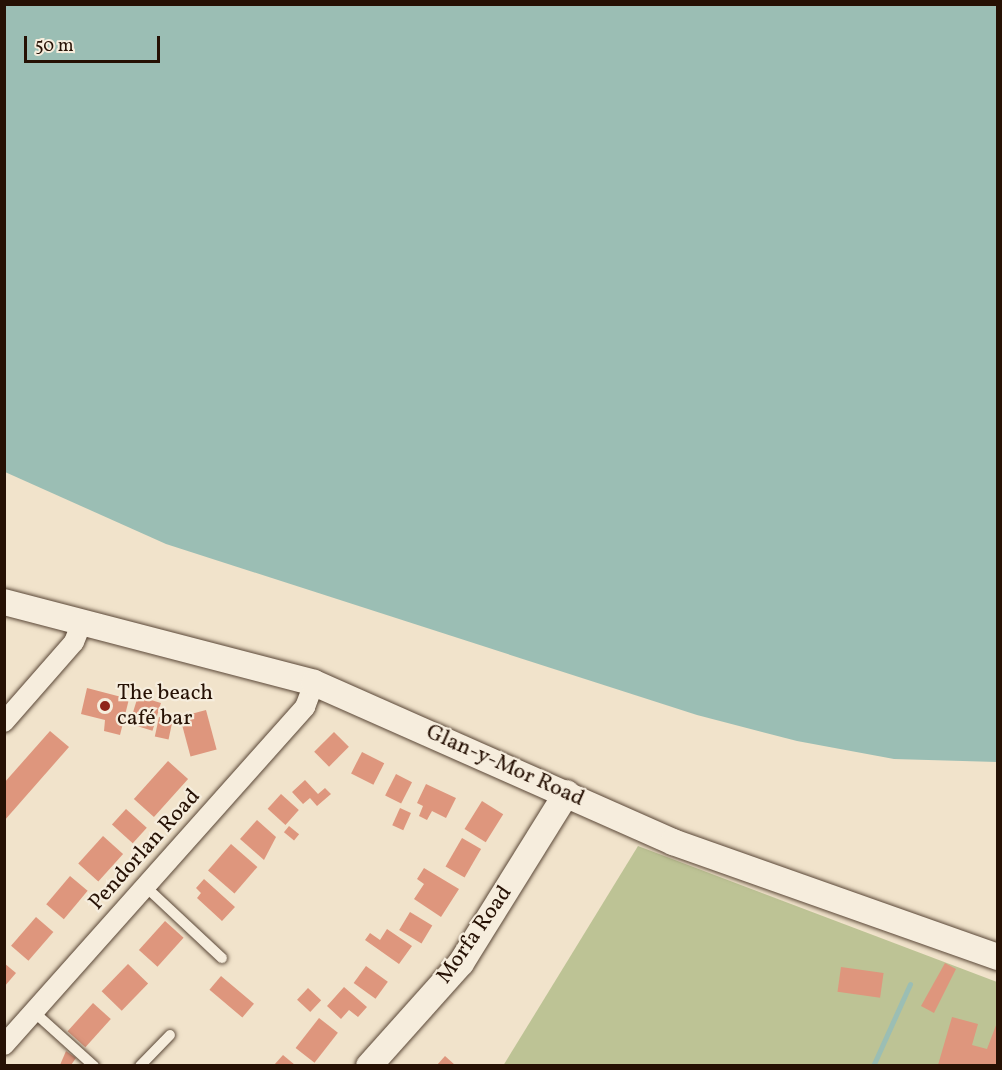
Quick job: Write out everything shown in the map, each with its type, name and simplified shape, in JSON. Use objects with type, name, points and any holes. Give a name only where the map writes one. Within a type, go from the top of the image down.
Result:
[{"type":"street","name":"Glan-y-Mor Road","points":[[4,602],[81,625],[314,683],[567,793],[673,842],[998,957]]},
{"type":"street","points":[[4,722],[74,642],[81,625]]},
{"type":"street","name":"Pendorlan Road","points":[[4,1045],[304,707],[314,683]]},
{"type":"street","name":"Morfa Road","points":[[369,1065],[461,963],[567,793]]},
{"type":"lane","points":[[146,886],[222,958]]},
{"type":"lane","points":[[34,1012],[94,1065]]},
{"type":"lane","points":[[140,1065],[170,1035]]},
{"type":"green space","points":[[638,846],[997,982],[997,1065],[503,1066]]},
{"type":"water","points":[[4,5],[997,5],[997,762],[894,759],[797,741],[697,715],[166,544],[5,472]]},
{"type":"building","name":"The beach café bar","points":[[87,688],[129,699],[120,735],[104,731],[105,720],[81,714]]},
{"type":"building","points":[[138,696],[161,703],[152,731],[130,724]]},
{"type":"building","points":[[206,710],[217,750],[191,757],[180,717]]},
{"type":"building","points":[[159,717],[173,720],[169,739],[155,737]]},
{"type":"building","points":[[50,731],[69,747],[4,821],[4,783]]},
{"type":"building","points":[[334,732],[349,747],[329,767],[314,752]]},
{"type":"building","points":[[362,752],[384,763],[373,785],[351,773]]},
{"type":"building","points":[[168,761],[188,779],[154,817],[134,799]]},
{"type":"building","points":[[396,774],[412,782],[401,804],[385,795]]},
{"type":"building","points":[[305,780],[318,794],[325,788],[331,794],[317,806],[310,798],[303,804],[292,792]]},
{"type":"building","points":[[426,784],[456,798],[446,818],[432,811],[427,820],[419,816],[423,806],[417,803]]},
{"type":"building","points":[[281,794],[299,810],[285,825],[268,809]]},
{"type":"building","points":[[482,801],[503,814],[486,842],[465,829]]},
{"type":"building","points":[[400,808],[411,813],[403,830],[392,825]]},
{"type":"building","points":[[126,809],[147,828],[133,843],[112,825]]},
{"type":"building","points":[[257,820],[276,837],[264,860],[240,839]]},
{"type":"building","points":[[289,826],[299,834],[294,840],[284,832]]},
{"type":"building","points":[[103,836],[123,854],[98,882],[78,863]]},
{"type":"building","points":[[462,838],[481,849],[465,878],[446,867]]},
{"type":"building","points":[[231,844],[257,867],[234,893],[208,870]]},
{"type":"building","points":[[424,868],[459,889],[441,917],[414,899],[424,884],[417,879]]},
{"type":"building","points":[[70,876],[88,891],[64,919],[46,904]]},
{"type":"building","points":[[204,879],[235,907],[222,921],[197,898],[201,893],[196,888]]},
{"type":"building","points":[[410,912],[432,925],[421,943],[399,930]]},
{"type":"building","points":[[36,917],[53,932],[28,961],[11,946]]},
{"type":"building","points":[[165,921],[184,938],[157,967],[139,950]]},
{"type":"building","points":[[387,929],[412,946],[399,964],[365,940],[370,933],[380,940]]},
{"type":"building","points":[[4,963],[16,973],[4,987]]},
{"type":"building","points":[[945,963],[956,969],[934,1013],[921,1006]]},
{"type":"building","points":[[128,964],[148,983],[122,1011],[102,991]]},
{"type":"building","points":[[366,966],[388,982],[375,999],[354,983]]},
{"type":"building","points":[[841,967],[884,973],[880,998],[838,992]]},
{"type":"building","points":[[221,976],[254,1004],[242,1017],[209,990]]},
{"type":"building","points":[[344,987],[367,1007],[358,1017],[349,1010],[341,1019],[327,1006]]},
{"type":"building","points":[[308,988],[321,1000],[310,1012],[297,1000]]},
{"type":"building","points":[[93,1003],[111,1019],[85,1047],[68,1031]]},
{"type":"building","points":[[952,1017],[978,1024],[972,1045],[987,1049],[998,1020],[998,1065],[938,1065]]},
{"type":"building","points":[[319,1018],[338,1033],[315,1063],[296,1048]]},
{"type":"building","points":[[66,1051],[76,1058],[71,1065],[60,1065]]},
{"type":"building","points":[[283,1055],[295,1065],[274,1065]]},
{"type":"building","points":[[445,1056],[455,1065],[437,1065]]},
{"type":"waterway","points":[[873,1066],[910,984]]},
{"type":"place","name":"The beach café bar","points":[[105,706]]}]
